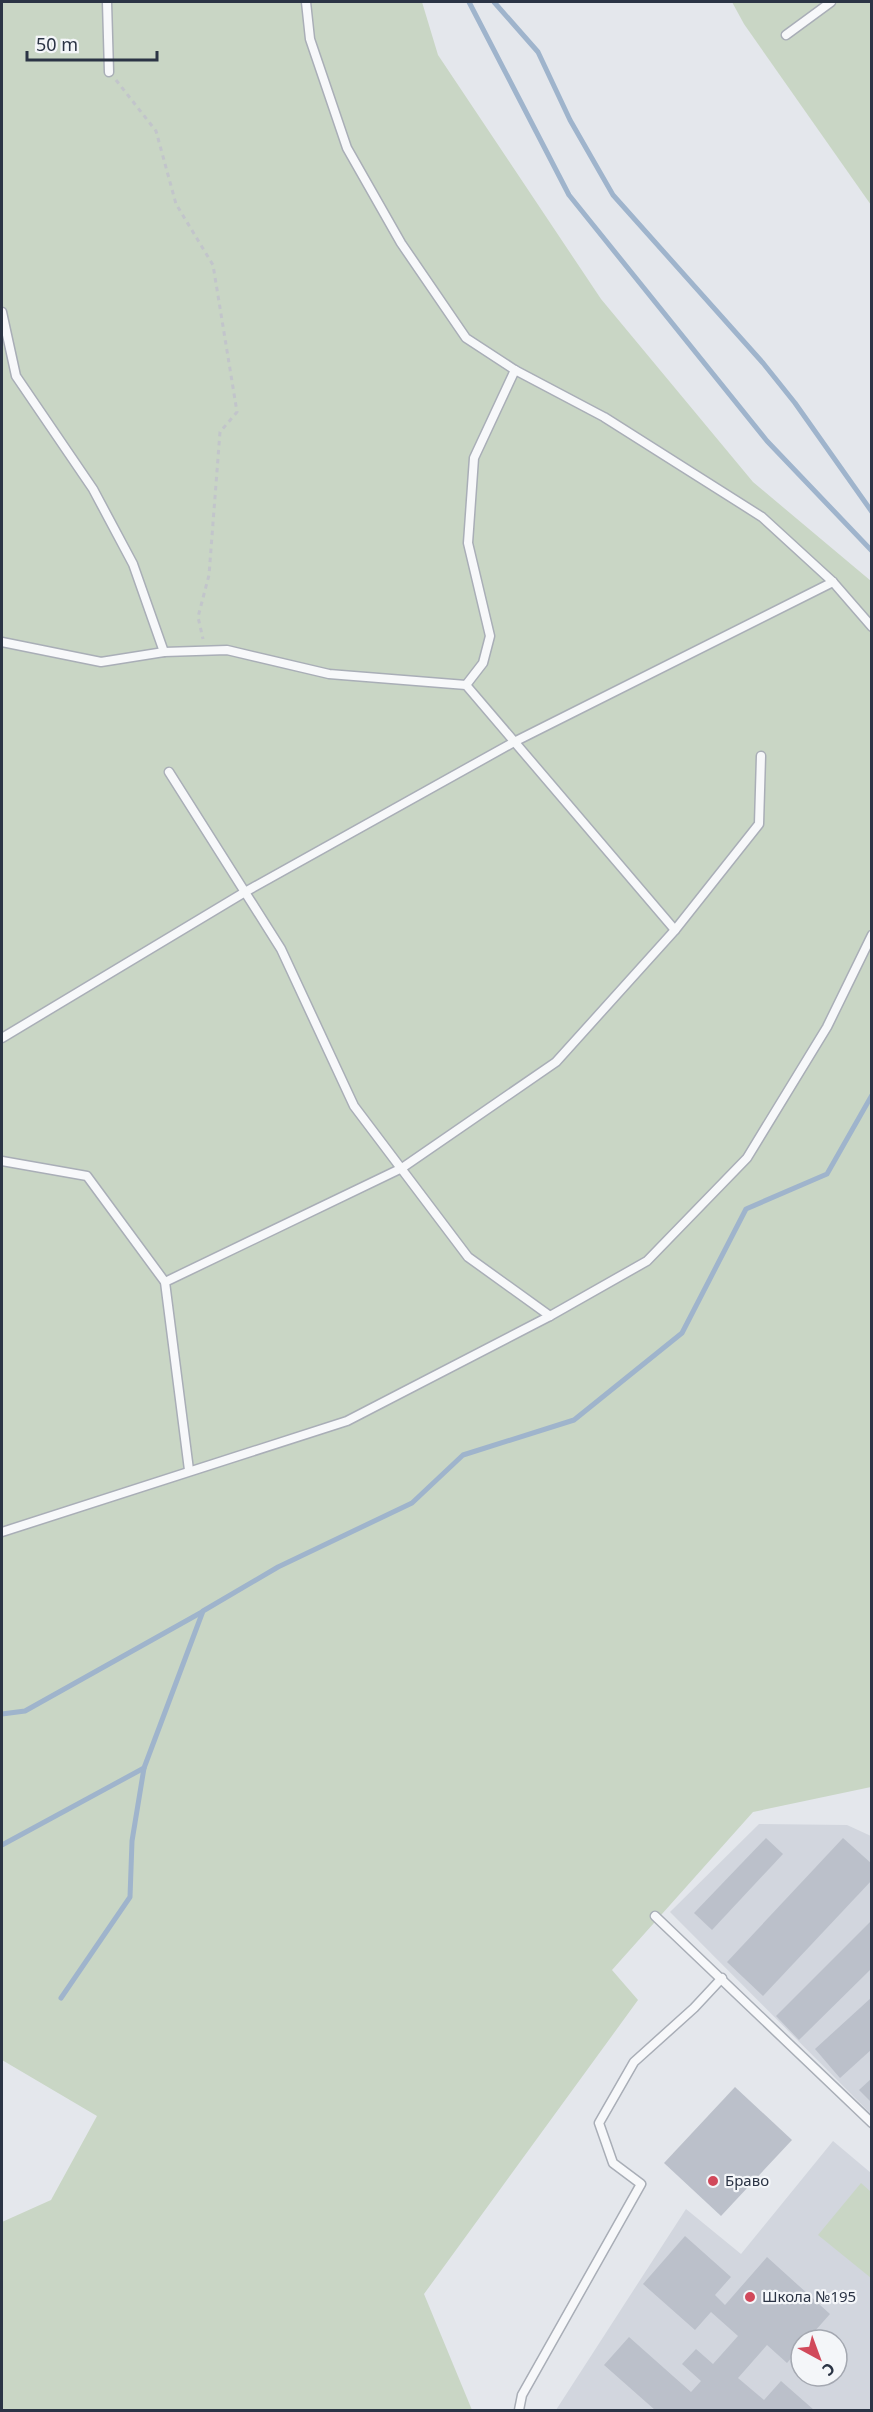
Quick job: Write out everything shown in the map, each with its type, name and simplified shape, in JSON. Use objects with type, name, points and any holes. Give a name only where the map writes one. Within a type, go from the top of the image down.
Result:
[{"type":"lane","points":[[106,2],[109,72]]},
{"type":"lane","points":[[306,2],[310,39],[347,148],[401,243],[466,338],[515,370],[604,417],[762,517],[833,582],[872,627]]},
{"type":"lane","points":[[786,35],[826,3]]},
{"type":"lane","points":[[2,312],[16,376],[93,489],[133,564],[164,652]]},
{"type":"lane","points":[[466,685],[483,663],[490,636],[468,543],[474,458],[515,370]]},
{"type":"lane","points":[[2,1038],[245,892],[514,742],[833,582]]},
{"type":"lane","points":[[2,642],[101,662],[164,652],[227,650],[329,674],[466,685],[675,930]]},
{"type":"lane","points":[[165,1282],[402,1168],[556,1062],[675,930],[759,825],[761,756]]},
{"type":"lane","points":[[170,772],[281,949],[354,1106],[468,1257],[550,1316]]},
{"type":"lane","points":[[2,1532],[347,1421],[550,1316],[647,1261],[747,1158],[826,1027],[872,934]]},
{"type":"lane","points":[[2,1161],[87,1176],[165,1282],[189,1470]]},
{"type":"lane","points":[[656,1916],[872,2123]]},
{"type":"lane","points":[[519,2410],[522,2395],[641,2184],[613,2163],[599,2123],[634,2062],[694,2008],[722,1978]]},
{"type":"path","points":[[109,72],[156,131],[176,204],[213,265],[237,412],[220,432],[209,575],[198,617],[205,651]]},
{"type":"shaded area","points":[[759,1824],[847,1825],[871,1836],[871,2114],[670,1912]]},
{"type":"shaded area","name":"Школа №195","points":[[833,2141],[871,2173],[871,2410],[556,2410],[686,2209],[741,2254]]},
{"type":"green space","points":[[2,2],[422,2],[438,55],[601,299],[753,482],[871,581],[871,1787],[753,1812],[612,1970],[638,2000],[424,2294],[472,2410],[2,2410],[2,2222],[51,2200],[97,2116],[2,2060]]},
{"type":"green space","points":[[732,2],[871,2],[871,205],[744,24]]},
{"type":"green space","points":[[861,2183],[871,2192],[871,2278],[818,2235]]},
{"type":"building","points":[[766,1838],[783,1854],[712,1930],[694,1913]]},
{"type":"building","points":[[843,1838],[872,1864],[872,1880],[763,1996],[727,1962]]},
{"type":"building","points":[[872,1920],[872,1968],[799,2040],[776,2016]]},
{"type":"building","points":[[872,1997],[872,2049],[840,2078],[815,2049]]},
{"type":"building","points":[[872,2078],[872,2103],[859,2090]]},
{"type":"building","points":[[735,2087],[792,2140],[721,2216],[664,2163]]},
{"type":"building","points":[[685,2236],[731,2277],[715,2295],[725,2305],[767,2257],[830,2314],[818,2328],[789,2328],[789,2361],[787,2363],[767,2345],[738,2378],[764,2400],[781,2381],[814,2410],[655,2410],[604,2365],[629,2337],[691,2392],[701,2381],[682,2364],[696,2349],[713,2364],[738,2336],[711,2312],[695,2330],[643,2284]]},
{"type":"waterway","points":[[469,2],[569,195],[767,441],[872,551]]},
{"type":"waterway","points":[[494,2],[538,52],[570,120],[613,195],[763,363],[795,403],[872,512]]},
{"type":"waterway","points":[[61,1998],[130,1897],[132,1841],[144,1768],[203,1611],[278,1567],[412,1503],[463,1455],[574,1420],[682,1333],[746,1209],[827,1174],[872,1095]]},
{"type":"waterway","points":[[2,1714],[25,1711],[202,1612]]},
{"type":"waterway","points":[[2,1845],[144,1768]]},
{"type":"place","name":"Браво","points":[[713,2181]]},
{"type":"place","name":"Школа №195","points":[[750,2297]]}]
